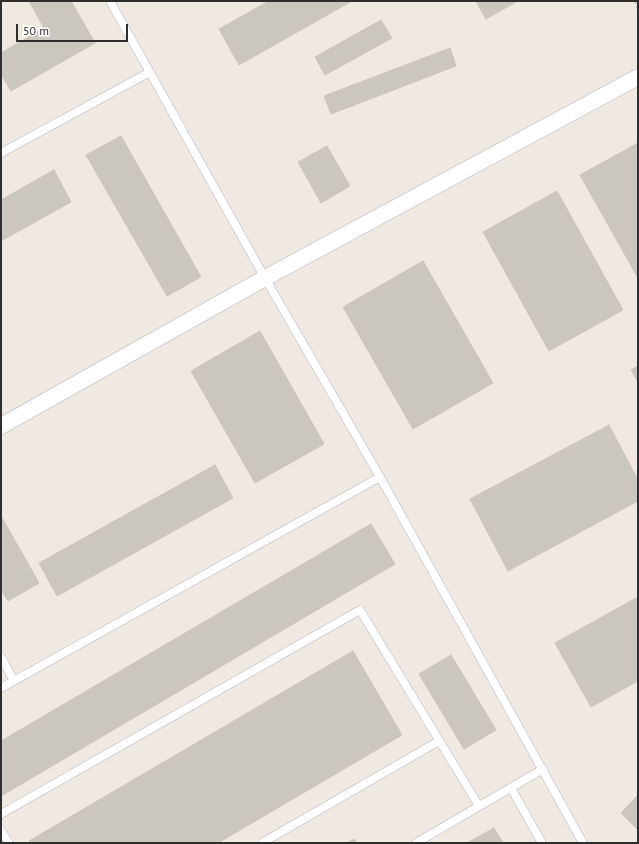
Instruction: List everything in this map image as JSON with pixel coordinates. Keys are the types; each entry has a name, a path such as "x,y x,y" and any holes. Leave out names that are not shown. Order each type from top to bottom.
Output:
{"street":[{"path":"1,426 266,278 638,77"}],"lane":[{"path":"110,1 380,477 584,843"},
{"path":"1,153 150,72"},
{"path":"1,688 380,477"},
{"path":"1,814 360,610 479,806"},
{"path":"1,658 14,681"},
{"path":"262,843 439,741"},
{"path":"416,843 543,769"},
{"path":"510,788 542,843"},
{"path":"1,830 9,843"}],"path":[{"path":"635,1 638,9"}],"building":[{"path":"29,1 71,1 95,43 11,91 1,74 1,53 44,28"},
{"path":"269,1 352,1 239,65 219,29"},
{"path":"476,1 518,1 486,19"},
{"path":"381,20 392,38 325,75 315,57"},
{"path":"450,48 456,66 331,114 324,96"},
{"path":"121,136 201,277 167,296 86,155"},
{"path":"638,143 638,278 580,175"},
{"path":"327,146 350,186 321,203 298,162"},
{"path":"54,170 71,202 1,241 1,200"},
{"path":"557,191 623,310 549,351 483,232"},
{"path":"423,261 493,383 413,429 343,307"},
{"path":"260,331 324,444 255,483 191,371"},
{"path":"638,366 638,382 631,370"},
{"path":"609,425 638,480 638,501 508,571 470,499"},
{"path":"215,465 233,498 57,596 39,563"},
{"path":"1,516 39,583 8,601 1,589"},
{"path":"371,524 395,564 1,796 1,741"},
{"path":"638,597 638,681 591,707 555,643"},
{"path":"353,651 402,735 218,843 30,843 29,841"},
{"path":"451,655 496,730 464,749 419,674"},
{"path":"638,795 638,830 621,813"},
{"path":"494,828 503,843 467,843"},
{"path":"354,839 357,843 347,843"}]}
